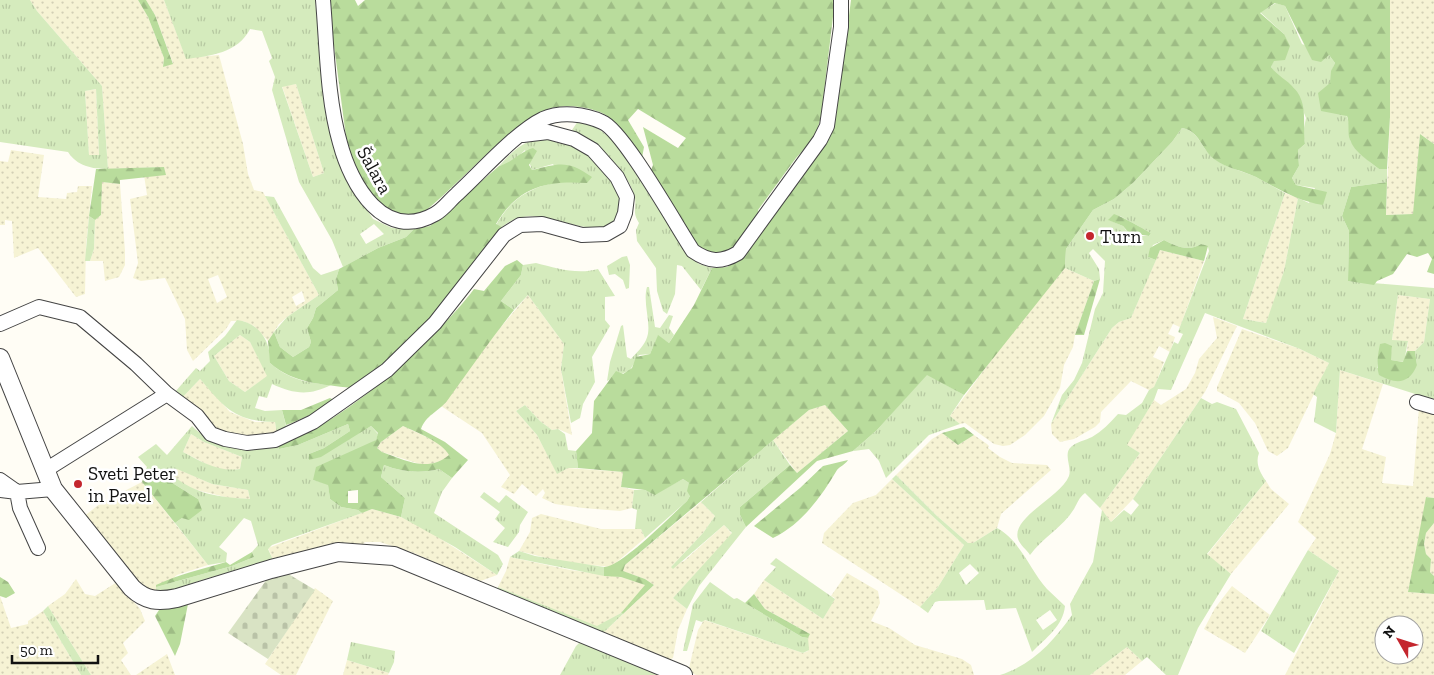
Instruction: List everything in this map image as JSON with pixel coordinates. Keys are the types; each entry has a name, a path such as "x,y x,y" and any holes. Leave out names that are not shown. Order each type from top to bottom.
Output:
{"street":[{"name":"Šalara","path":"323,0 331,93 340,143 353,177 374,209 393,221 411,221 435,214 520,135 543,119 567,114 587,117 604,122 616,133 650,182 693,251 704,259 716,261 727,260 738,253 824,133 830,115 842,0"},
{"path":"0,324 39,307 80,317 136,364 166,394 197,416 211,434 247,443 275,440 313,422 387,370 435,323 504,235 520,225 542,224 582,235 606,234 620,226 625,213 627,197 617,176 592,150 574,139 548,132 520,135"},
{"path":"0,358 44,471 53,488 142,598 162,601 177,598 270,569 338,552 394,556 683,675"},
{"path":"44,471 166,394"},
{"path":"1417,402 1434,407"},
{"path":"0,480 17,492 20,508 38,548"},
{"path":"0,490 17,492 53,488"}],"shaded area":[{"path":"30,0 138,0 148,17 164,58 163,67 173,63 155,15 146,0 164,0 186,58 219,55 243,144 248,174 254,190 263,192 319,295 279,324 268,341 254,326 243,321 231,321 226,329 193,361 187,350 185,319 165,278 141,281 133,278 138,263 130,199 147,195 144,175 165,175 164,167 108,169 102,86 37,11","holes":["218,275 227,297 217,303 208,279","302,291 305,301 296,306 292,297"]},
{"path":"1390,0 1434,0 1434,144 1420,134 1414,214 1386,215 1390,117"},
{"path":"296,84 324,173 313,177 282,86"},
{"path":"96,89 99,155 89,155 85,91"},
{"path":"11,150 44,155 38,197 66,199 67,193 77,192 78,186 92,186 86,245 85,294 76,297 38,248 14,258 12,221 5,220 5,225 0,225 0,161 8,162"},
{"path":"102,182 120,184 125,251 125,265 119,277 105,281 103,261 90,261 94,249 95,220 101,215"},
{"path":"1285,193 1298,198 1284,271 1275,300 1266,323 1243,319"},
{"path":"1160,250 1204,261 1180,327 1173,324 1168,334 1175,337 1170,352 1159,346 1153,357 1164,362 1154,388 1149,390 1131,381 1101,412 1100,422 1095,427 1074,439 1060,442 1052,434 1051,424 1112,328 1119,322 1131,318"},
{"path":"1065,268 1094,281 1075,335 1073,347 1064,365 1060,388 1044,416 1025,435 1010,445 994,444 965,423 960,424 950,416 1007,339"},
{"path":"528,295 564,344 561,369 572,435 558,429 552,430 540,421 525,405 516,411 537,435 557,473 568,468 623,472 621,487 634,490 632,508 620,511 555,504 542,498 545,493 543,489 536,496 522,484 514,494 501,487 510,475 482,433 441,406 484,347"},
{"path":"1398,295 1430,299 1424,342 1415,351 1407,351 1408,341 1392,341"},
{"path":"1213,317 1237,326 1205,392 1133,499 1111,522 1100,508 1140,453 1126,445 1154,400 1161,405 1186,389 1195,373 1199,359 1217,338"},
{"path":"1242,329 1300,349 1329,363 1288,448 1277,456 1268,451 1255,423 1239,403 1217,391"},
{"path":"240,335 250,342 268,376 245,392 229,381 214,356"},
{"path":"1340,370 1383,384 1362,449 1386,457 1382,483 1413,486 1419,407 1434,410 1434,498 1427,497 1408,592 1434,594 1434,675 1285,675 1339,571 1308,550 1316,538 1298,522 1330,454 1336,433"},
{"path":"200,379 230,412 255,422 275,422 277,434 237,437 215,430 180,400"},
{"path":"825,405 848,431 797,473 773,440 809,410"},
{"path":"403,426 437,442 450,455 443,460 426,466 382,452 377,448 381,442"},
{"path":"942,433 958,445 974,435 987,444 988,448 1000,457 1012,463 1047,465 1051,470 1001,514 997,528 973,543 968,543 937,516 896,475 932,439"},
{"path":"191,434 204,442 242,457 240,469 228,471 210,466 183,452"},
{"path":"176,468 212,484 248,490 250,499 229,498 189,488 171,475"},
{"path":"892,479 964,545 938,587 920,607 822,543 824,533 853,503 876,495"},
{"path":"1266,481 1271,489 1289,504 1231,574 1207,555"},
{"path":"142,482 208,565 177,575 156,593 145,591 83,517 101,503"},
{"path":"701,502 715,516 703,533 671,567 684,561 724,525 732,534 673,598 687,609 678,630 673,658 666,661 603,633 654,585 645,579 622,571 625,565"},
{"path":"372,509 401,517 427,530 497,575 478,582 414,553 380,542 365,542 359,549 274,562 268,548"},
{"path":"541,514 601,529 641,529 645,538 611,567 562,562 519,551 530,532 532,518"},
{"path":"1434,523 1434,576 1430,572 1431,559 1426,554 1424,544 1426,533"},
{"path":"510,557 570,570 621,577 646,585 621,613 597,627 498,587"},
{"path":"847,573 878,591 880,603 871,621 889,628 915,645 962,659 971,665 974,675 696,675 690,672 689,668 698,630 704,620 803,653 808,651 808,638 810,634 765,609 754,594 764,580 823,619 835,598 831,596"},
{"path":"76,579 85,594 95,596 117,582 140,609 145,621 123,643 128,653 121,660 131,675 91,675 48,606 65,594"},
{"path":"1232,586 1270,615 1245,653 1204,629 1215,608"},
{"path":"315,588 333,601 296,675 281,675 265,664"},
{"path":"0,596 11,628 28,624 28,621 43,611 81,675 0,675"},
{"path":"1127,647 1142,661 1125,675 1090,675"},
{"path":"167,654 175,675 136,675"},
{"path":"347,660 389,673 388,675 343,675"}],"green space":[{"path":"0,0 30,0 37,11 102,86 108,169 80,164 68,152 0,142","holes":["96,89 99,155 89,155 85,91"]},
{"path":"138,0 146,0 155,15 173,64 163,67 164,58 148,17"},
{"path":"164,0 315,0 323,81 353,188 373,219 392,228 414,229 406,237 378,248 343,267 332,240 299,182 272,90 275,77 269,61 272,58 262,31 250,29 245,37 231,48 214,55 186,59","holes":["296,84 324,173 313,177 282,87","374,224 384,234 366,244 360,234"]},
{"path":"328,0 355,0 358,6 365,0 835,0 821,117 815,137 796,158 758,210 759,215 737,247 720,256 700,249 651,170 653,165 643,127 678,148 686,138 638,109 628,120 644,147 642,158 620,127 602,113 587,108 562,106 539,113 509,134 423,213 409,217 387,211 365,186 348,152"},
{"path":"851,0 1390,0 1390,117 1387,169 1379,169 1355,148 1349,137 1347,116 1321,111 1318,93 1330,83 1331,71 1335,63 1329,55 1321,62 1312,60 1285,6 1275,3 1260,13 1284,34 1290,46 1285,60 1274,61 1271,67 1299,94 1304,115 1305,144 1298,150 1299,166 1292,178 1296,185 1327,192 1323,205 1297,198 1256,177 1219,162 1210,155 1197,136 1182,128 1172,142 1133,183 1114,199 1093,210 1066,249 1065,268 964,395 927,375 877,430 853,451 817,461 746,527 740,515 740,507 790,465 797,473 848,431 825,405 809,410 625,565 623,571 645,579 654,585 623,614 621,613 645,585 621,577 604,576 604,567 612,565 634,550 687,501 690,496 687,491 689,483 683,479 655,495 645,490 621,487 623,472 578,468 576,451 592,433 594,401 616,371 623,374 632,368 636,357 650,354 658,335 669,343 694,305 712,268 727,267 741,259 829,139 835,124"},
{"path":"1276,3 1285,6 1302,44 1329,55 1335,63 1331,79 1349,123 1351,142 1360,153 1379,169 1387,169 1387,182 1351,187 1342,216 1349,231 1348,281 1434,288 1434,400 1340,370 1336,433 1314,422 1317,397 1313,394 1329,363 1300,349 1205,313 1171,390 1158,389 1154,400 1127,445 1140,453 1135,460 1100,508 1085,493 1064,521 1030,555 1018,539 1018,531 1029,515 1064,484 1070,472 1068,453 1071,447 1092,437 1109,424 1118,414 1126,415 1142,403 1149,390 1154,387 1174,342 1178,344 1183,334 1178,332 1209,251 1208,247 1201,244 1187,248 1164,240 1153,245 1148,257 1156,260 1131,318 1119,322 1112,328 1051,424 1062,395 1074,380 1082,363 1095,309 1103,293 1105,261 1093,249 1089,253 1099,269 1100,279 1094,281 1065,268 1066,249 1093,210 1114,199 1133,183 1172,142 1182,128 1193,133 1206,151 1220,162 1254,176 1285,193 1243,319 1266,323 1284,271 1298,198 1309,203 1315,188 1296,185 1292,178 1299,166 1298,150 1305,144 1303,133 1306,118 1294,88 1278,77 1271,67 1284,34 1260,12","holes":["1120,216 1151,233 1149,236 1141,236 1109,220","1398,295 1430,299 1424,342 1415,351 1417,365 1377,368 1378,361 1392,346 1390,360 1404,362 1408,341 1392,340"]},
{"path":"578,121 593,125 615,141 687,254 699,264 712,268 701,290 682,266 677,265 675,294 667,314 663,311 657,291 656,268 637,241 636,230 639,223 635,215 634,194 629,183 609,157 572,130"},
{"path":"1420,134 1434,144 1434,274 1427,272 1432,259 1428,253 1417,257 1407,254 1393,274 1377,281 1374,285 1348,281 1349,231 1342,216 1351,187 1387,182 1386,215 1413,214"},
{"path":"541,138 556,138 569,142 588,155 607,175 614,185 620,203 619,212 612,225 598,228 584,227 542,217 529,216 515,219 502,227 496,225 509,207 524,194 541,186 563,181 553,164 532,170 525,150 511,163 499,166 518,148 528,142"},
{"path":"533,148 537,151 529,165 532,170 564,164 570,165 592,177 587,183 559,183 534,188 514,202 496,224 502,227 422,329 389,359 351,388 319,384 299,379 279,370 270,363 268,341 274,332 280,347 293,357 309,347 311,342 307,328 316,308 338,290 336,279 339,269 378,248 406,237 414,229 430,226 499,166"},
{"path":"164,167 166,175 120,180 120,184 102,182 101,215 95,220 89,216 96,169"},
{"path":"265,196 274,197 313,268 321,275 339,269 336,279 338,290 316,308 307,328 311,342 309,347 293,357 280,347 274,332 287,317 319,295"},
{"path":"1114,214 1151,233 1149,236 1129,233 1123,226 1108,220"},
{"path":"89,216 95,220 94,249 90,261 85,261"},
{"path":"1164,240 1187,248 1201,244 1208,246 1204,261 1160,250 1156,260 1148,257 1150,248"},
{"path":"627,256 630,265 629,288 626,289 623,280 615,274 609,275 607,266"},
{"path":"517,260 523,265 521,275 501,301 514,310 444,405 426,420 421,429 445,442 468,460 452,478 439,469 411,472 384,465 381,477 405,498 401,517 372,509 362,513 358,510 341,507 330,499 328,485 313,480 316,467 376,440 378,433 371,426 321,457 309,460 309,454 324,448 350,431 348,424 298,445 279,449 277,443 301,435 355,403 411,356 458,309 474,289 484,291 505,266","holes":["403,426 435,442 446,450 449,455 441,460 425,464 399,458 382,452 377,448 381,442","358,490 358,503 348,503 348,491"]},
{"path":"536,263 574,271 598,269 615,296 605,297 605,320 610,326 592,357 595,382 583,404 580,418 571,423 561,369 564,344 528,295 514,310 501,301 521,275 523,265"},
{"path":"1100,279 1084,335 1075,335 1094,281"},
{"path":"647,287 649,287 655,327 660,328 669,315 673,316 669,328 674,335 669,343 658,336 650,354 639,355 630,370 607,381 610,362 621,326 623,325 627,357 631,359 646,340 648,334"},
{"path":"237,320 252,325 258,329 266,341 270,363 284,373 298,379 331,385 316,391 295,392 272,384 267,398 259,396 255,408 265,411 282,410 287,430 277,434 275,422 240,416 216,398 200,379 180,400 175,392 196,368 200,371 210,361 208,352 225,336","holes":["240,335 250,342 267,376 245,392 229,381 214,356"]},
{"path":"1385,343 1392,346 1391,360 1403,362 1407,351 1415,351 1417,365 1414,372 1406,379 1396,381 1379,375 1377,363 1379,348 1380,344"},
{"path":"927,374 964,395 950,416 960,424 929,435 886,478 879,461 869,449 853,451 877,430"},
{"path":"330,398 334,400 323,408 286,425 282,410 301,410"},
{"path":"1201,398 1212,404 1217,402 1236,409 1259,453 1259,468 1266,481 1207,554 1231,574 1198,628 1178,675 1166,675 1147,657 1142,661 1127,647 1090,675 1000,675 1012,671 1032,659 1049,643 1072,615 1070,604 1093,562 1102,510 1111,522 1124,510 1131,515 1139,505 1133,499"},
{"path":"525,405 540,421 552,430 558,429 565,434 568,450 576,451 578,468 568,468 557,474 537,435 516,411"},
{"path":"348,424 350,431 324,448 309,454 309,459 371,426 378,434 376,440 313,480 328,484 330,499 341,507 358,510 362,513 272,545 268,549 274,562 208,578 170,591 156,593 156,587 232,566 254,557 252,552 258,545 251,521 244,518 219,547 227,553 226,562 208,565 175,523 182,518 198,499 147,467 138,457 156,444 167,455 192,426 211,440 232,445 277,443 279,449 298,445","holes":["191,434 204,442 242,457 240,469 217,468 183,452","177,469 212,484 248,490 250,499 218,496 199,491 172,475"]},
{"path":"964,427 974,435 958,445 942,433"},
{"path":"773,440 790,465 740,507 740,515 746,527 699,586 687,609 673,598 732,533 724,525 673,569 671,567 703,533 715,516 701,502"},
{"path":"848,460 837,470 810,509 793,525 773,538 754,526 800,488 823,466"},
{"path":"384,465 411,472 439,469 452,478 442,492 434,513 498,555 503,564 497,575 455,547 401,517 405,498 381,477"},
{"path":"147,467 198,499 202,510 189,520 182,518 175,523 142,482"},
{"path":"896,475 937,516 968,543 973,543 997,528 1012,540 1047,589 1065,606 1064,613 1057,626 1032,652 1016,608 986,610 984,600 939,601 935,602 928,613 920,607 938,587 964,545 892,479","holes":["970,564 979,573 966,585 959,573","1050,610 1057,620 1043,630 1036,620"]},
{"path":"683,479 689,483 690,496 687,501 645,538 641,529 635,529 637,510 632,508 634,490 645,490 655,494"},
{"path":"484,492 499,503 506,495 528,512 520,525 519,532 508,547 493,542 505,528 495,519 500,512 480,497"},
{"path":"1426,497 1434,498 1434,523 1426,533 1424,544 1426,554 1431,559 1430,572 1434,576 1434,594 1408,592"},
{"path":"1308,550 1339,571 1294,653 1261,631"},
{"path":"519,551 535,556 604,567 604,576 510,557"},
{"path":"252,552 254,557 232,566 156,587 156,585 165,581 191,572 226,562 230,565"},
{"path":"776,558 835,599 823,619 764,580 776,567 770,564"},
{"path":"285,572 315,590 268,659 228,633 270,575"},
{"path":"0,577 8,582 15,593 6,598 0,596"},
{"path":"710,582 734,599 737,598 802,637 808,638 809,650 803,653 705,620 702,622 696,620 687,651 683,651 693,604"},
{"path":"498,587 597,626 621,613 623,614 603,633 496,591"},
{"path":"754,594 765,609 810,634 808,638 802,637 745,603"},
{"path":"189,599 180,644 175,656 155,616 161,607"},
{"path":"48,606 91,675 81,675 43,611"},
{"path":"583,639 670,675 560,675 576,646"},
{"path":"351,642 395,651 394,662 389,673 347,660"}],"place":[{"name":"Turn","path":"1090,236"},
{"name":"Sveti Peter in Pavel","path":"78,484"}]}
